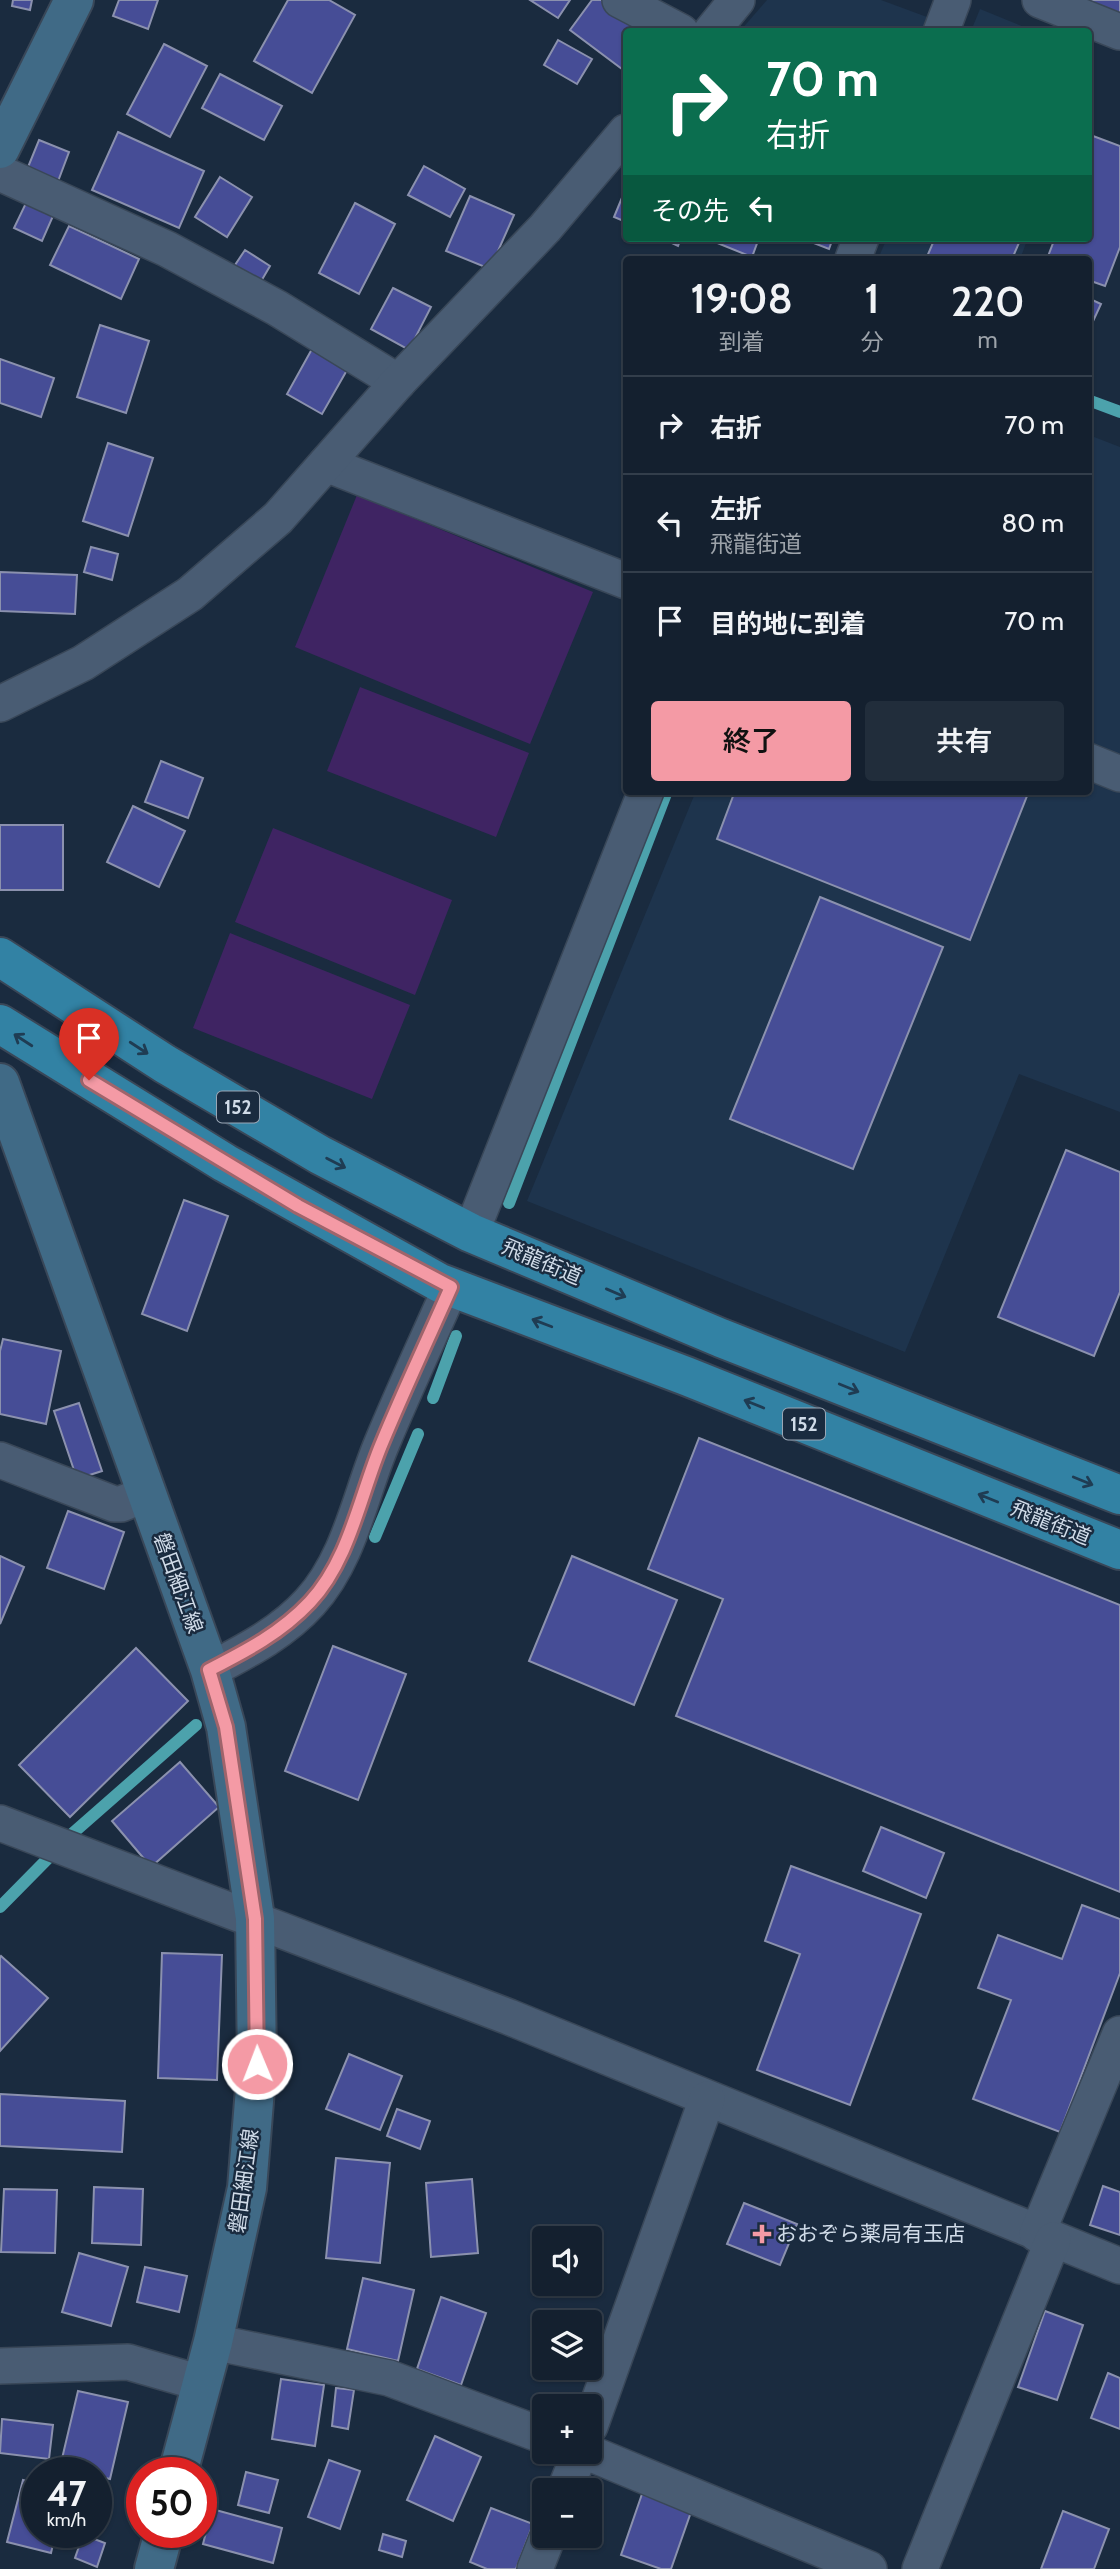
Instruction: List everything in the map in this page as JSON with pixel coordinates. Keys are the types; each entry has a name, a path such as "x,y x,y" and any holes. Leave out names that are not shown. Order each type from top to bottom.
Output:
{"highway":[{"name":"飛龍街道","path":"0,957 164,1064 320,1155 488,1239 721,1338 1120,1495"},
{"name":"飛龍街道","path":"0,1024 246,1175 468,1294 686,1377 1120,1550"}],"main road":[{"path":"0,149 74,0"},
{"name":"磐田細江線","path":"0,1083 209,1670 226,1727 255,1919 257,2064 247,2188 213,2342 182,2457"},
{"path":"155,2569 160,2548"}],"street":[{"path":"620,0 673,28"},
{"path":"714,28 737,0"},
{"path":"942,28 953,0"},
{"path":"1040,0 1120,32"},
{"path":"0,704 83,663 190,594 278,518 398,382 545,228 623,136"},
{"path":"0,173 167,249 277,308 398,382"},
{"path":"326,464 623,580"},
{"path":"1092,763 1120,774"},
{"path":"488,1239 645,795"},
{"path":"209,1670 269,1638 311,1601 325,1583 353,1525 381,1446 468,1294"},
{"path":"0,1460 114,1504 146,1494"},
{"path":"0,1823 509,2017 1120,2266"},
{"path":"920,2569 1120,2034"},
{"path":"601,2394 707,2099"},
{"path":"213,2342 389,2378 532,2432"},
{"path":"0,2366 128,2362 201,2383"},
{"path":"602,2458 869,2569"},
{"path":"535,2569 543,2548"}],"shaded area":[{"path":"767,0 881,0 927,17 923,28 743,28"},
{"path":"980,9 1027,28 972,28"},
{"path":"885,242 1026,242 1021,256 879,256"},
{"path":"1092,436 1120,447 1120,1112 1019,1074 905,1352 527,1201 694,795 1092,795"},
{"path":"357,495 593,592 530,744 295,647"},
{"path":"360,687 529,753 496,837 327,771"},
{"path":"273,828 452,900 415,995 235,922"},
{"path":"230,933 410,1005 372,1099 193,1028"}],"building":[{"path":"13,0 32,0 30,10 12,6"},
{"path":"119,0 158,0 148,29 113,16"},
{"path":"288,0 329,0 355,15 312,93 254,61"},
{"path":"530,0 570,0 558,18"},
{"path":"592,0 601,0 637,28 623,28 623,70 570,30"},
{"path":"1086,0 1120,0 1120,17"},
{"path":"558,40 592,59 577,84 544,65"},
{"path":"164,44 207,66 170,137 127,114"},
{"path":"220,74 282,106 264,140 202,108"},
{"path":"118,132 204,171 179,228 92,190"},
{"path":"1093,136 1120,146 1120,247 1105,286 1092,281 1092,256 1048,256 1053,242 1092,242"},
{"path":"39,140 69,152 57,184 26,172"},
{"path":"424,166 465,189 450,217 408,195"},
{"path":"220,177 252,197 227,237 195,217"},
{"path":"623,195 623,221 614,217"},
{"path":"470,196 514,215 490,269 446,251"},
{"path":"26,203 53,216 42,241 14,228"},
{"path":"355,203 395,224 359,294 319,273"},
{"path":"69,226 139,259 121,299 50,265"},
{"path":"715,242 758,242 752,256"},
{"path":"811,242 832,242 829,249"},
{"path":"933,242 1019,242 1013,256 927,256"},
{"path":"245,250 270,266 256,290 229,274"},
{"path":"393,288 431,307 409,350 371,329"},
{"path":"1092,300 1101,304 1092,323"},
{"path":"100,325 149,341 126,413 77,397"},
{"path":"312,349 347,370 322,414 287,394"},
{"path":"0,359 54,378 41,417 0,403"},
{"path":"108,443 153,458 128,536 83,521"},
{"path":"91,547 118,554 112,580 84,572"},
{"path":"0,572 77,575 75,614 0,611"},
{"path":"161,761 203,778 188,818 145,802"},
{"path":"734,795 1027,795 970,940 717,839"},
{"path":"133,806 185,831 159,887 107,862"},
{"path":"0,825 63,825 63,890 0,890"},
{"path":"820,897 943,947 853,1169 730,1119"},
{"path":"1066,1150 1120,1172 1120,1292 1094,1356 998,1317"},
{"path":"184,1200 228,1216 187,1331 142,1314"},
{"path":"3,1339 61,1351 46,1424 0,1414 0,1351"},
{"path":"79,1403 102,1471 77,1479 54,1411"},
{"path":"699,1438 1120,1605 1120,1892 676,1716 723,1599 648,1569"},
{"path":"68,1511 124,1532 104,1589 47,1568"},
{"path":"0,1556 24,1567 0,1624"},
{"path":"572,1556 677,1600 634,1705 529,1661"},
{"path":"333,1646 406,1674 358,1800 285,1771"},
{"path":"136,1648 188,1701 70,1817 19,1765"},
{"path":"180,1762 219,1807 151,1867 112,1821"},
{"path":"881,1827 944,1853 926,1898 863,1871"},
{"path":"791,1866 921,1914 850,2105 757,2070 800,1954 765,1941"},
{"path":"1082,1905 1120,1919 1120,1973 1060,2132 973,2099 1011,2000 978,1988 998,1935 1062,1959"},
{"path":"162,1953 222,1955 217,2080 158,2078"},
{"path":"0,1957 48,1998 0,2051"},
{"path":"349,2054 402,2076 380,2130 326,2109"},
{"path":"0,2094 125,2101 122,2152 0,2146"},
{"path":"397,2109 430,2121 420,2149 387,2136"},
{"path":"336,2158 390,2163 380,2263 326,2258"},
{"path":"472,2179 478,2253 431,2257 426,2183"},
{"path":"1103,2186 1120,2192 1120,2235 1090,2225"},
{"path":"94,2187 143,2189 141,2245 92,2243"},
{"path":"4,2189 57,2190 55,2253 1,2252"},
{"name":"おおぞら薬局有玉店","path":"744,2203 797,2224 780,2265 727,2244"},
{"path":"79,2253 128,2267 111,2326 62,2312"},
{"path":"145,2267 187,2276 179,2312 137,2302"},
{"path":"363,2278 414,2290 398,2361 347,2349"},
{"path":"441,2297 486,2313 461,2385 417,2369"},
{"path":"1045,2311 1083,2325 1057,2400 1018,2387"},
{"path":"1108,2373 1120,2378 1120,2429 1091,2418"},
{"path":"281,2379 324,2385 315,2446 272,2439"},
{"path":"336,2388 354,2390 348,2429 332,2426"},
{"path":"78,2391 128,2402 112,2470 112,2457 62,2457"},
{"path":"2,2419 53,2425 49,2457 0,2453"},
{"path":"435,2436 481,2457 453,2521 407,2500"},
{"path":"329,2460 360,2471 340,2529 308,2517"},
{"path":"246,2472 278,2480 269,2513 238,2505"},
{"path":"21,2488 21,2546 7,2542"},
{"path":"642,2494 691,2512 671,2569 661,2569 621,2555"},
{"path":"491,2508 532,2524 516,2569 487,2569 470,2562"},
{"path":"217,2510 282,2528 273,2563 217,2548"},
{"path":"1063,2511 1109,2529 1094,2569 1041,2569"},
{"path":"383,2534 406,2541 402,2557 379,2550"},
{"path":"31,2548 52,2548 51,2553"},
{"path":"78,2548 103,2548 97,2567 75,2558"}],"waterway":[{"path":"1092,402 1120,412"},
{"path":"509,1203 665,795"},
{"path":"433,1398 456,1336"},
{"path":"375,1537 418,1434"},
{"path":"0,1907 73,1833 196,1725"}],"place":[{"name":"おおぞら薬局有玉店","path":"762,2234"}],"route":[{"path":"89,1080 298,1206 451,1287 381,1446 353,1525 325,1583 290,1622 269,1638 209,1670 226,1727 255,1919 257,2064"}]}
